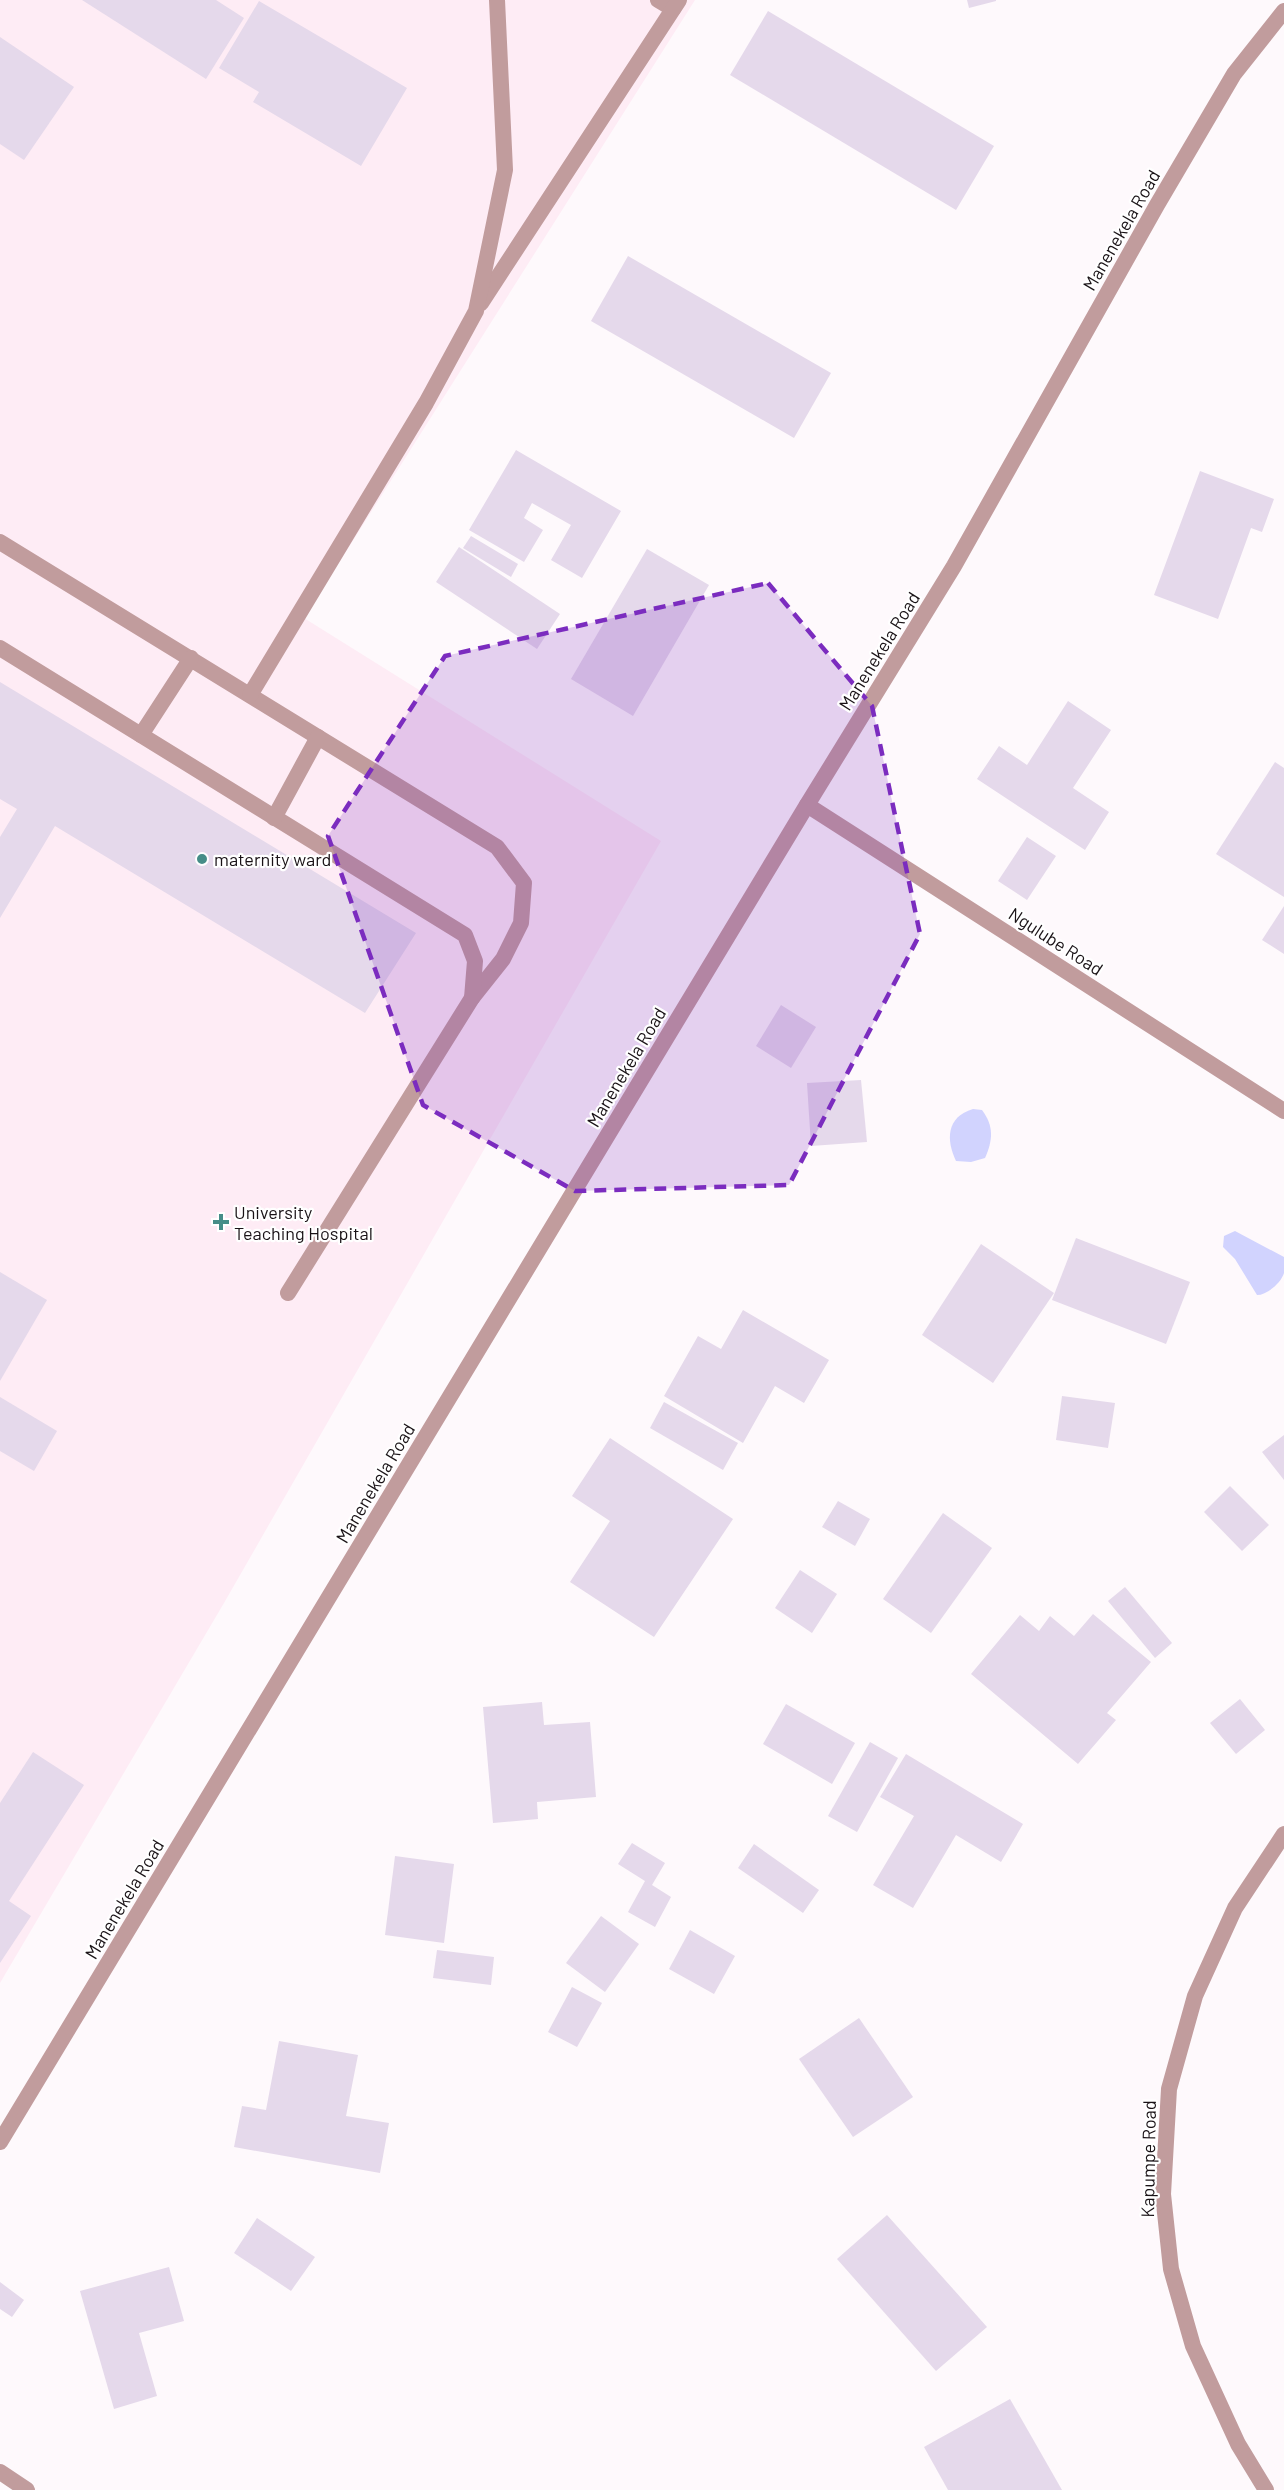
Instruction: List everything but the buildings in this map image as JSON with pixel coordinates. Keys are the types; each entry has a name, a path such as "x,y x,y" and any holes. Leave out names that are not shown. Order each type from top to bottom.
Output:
{"street":[{"path":"476,310 505,170 497,0"},
{"path":"250,695 426,403 476,310 676,4 658,0"},
{"name":"Manenekela Road","path":"0,2142 807,805 954,566 1157,205 1234,74 1284,11"},
{"path":"0,542 497,847 524,883 521,923 503,959 472,998 288,1293"},
{"path":"0,648 465,935 475,961 472,998"},
{"path":"141,735 191,658"},
{"path":"274,818 318,737"},
{"name":"Ngulube Road","path":"807,805 1284,1111"},
{"name":"Kapumpe Road","path":"1266,2490 1238,2444 1193,2346 1171,2269 1163,2194 1169,2089 1195,1996 1235,1908 1284,1834"},
{"path":"0,2472 27,2490"}],"highlighted area":[{"path":"768,583 872,706 920,934 789,1185 575,1191 423,1105 328,836 445,656"}],"shaded area":[{"name":"University Teaching Hospital","path":"0,0 695,0 304,618 661,841 224,1603 0,1983"}],"water":[{"path":"973,1109 982,1110 989,1122 991,1139 988,1151 985,1158 971,1162 956,1161 950,1137 953,1123 964,1113"},
{"path":"1235,1231 1284,1257 1284,1273 1280,1281 1265,1293 1257,1295 1235,1259 1223,1247 1224,1236"}],"place":[{"name":"maternity ward","path":"202,859"},
{"name":"University Teaching Hospital","path":"221,1222"}]}
